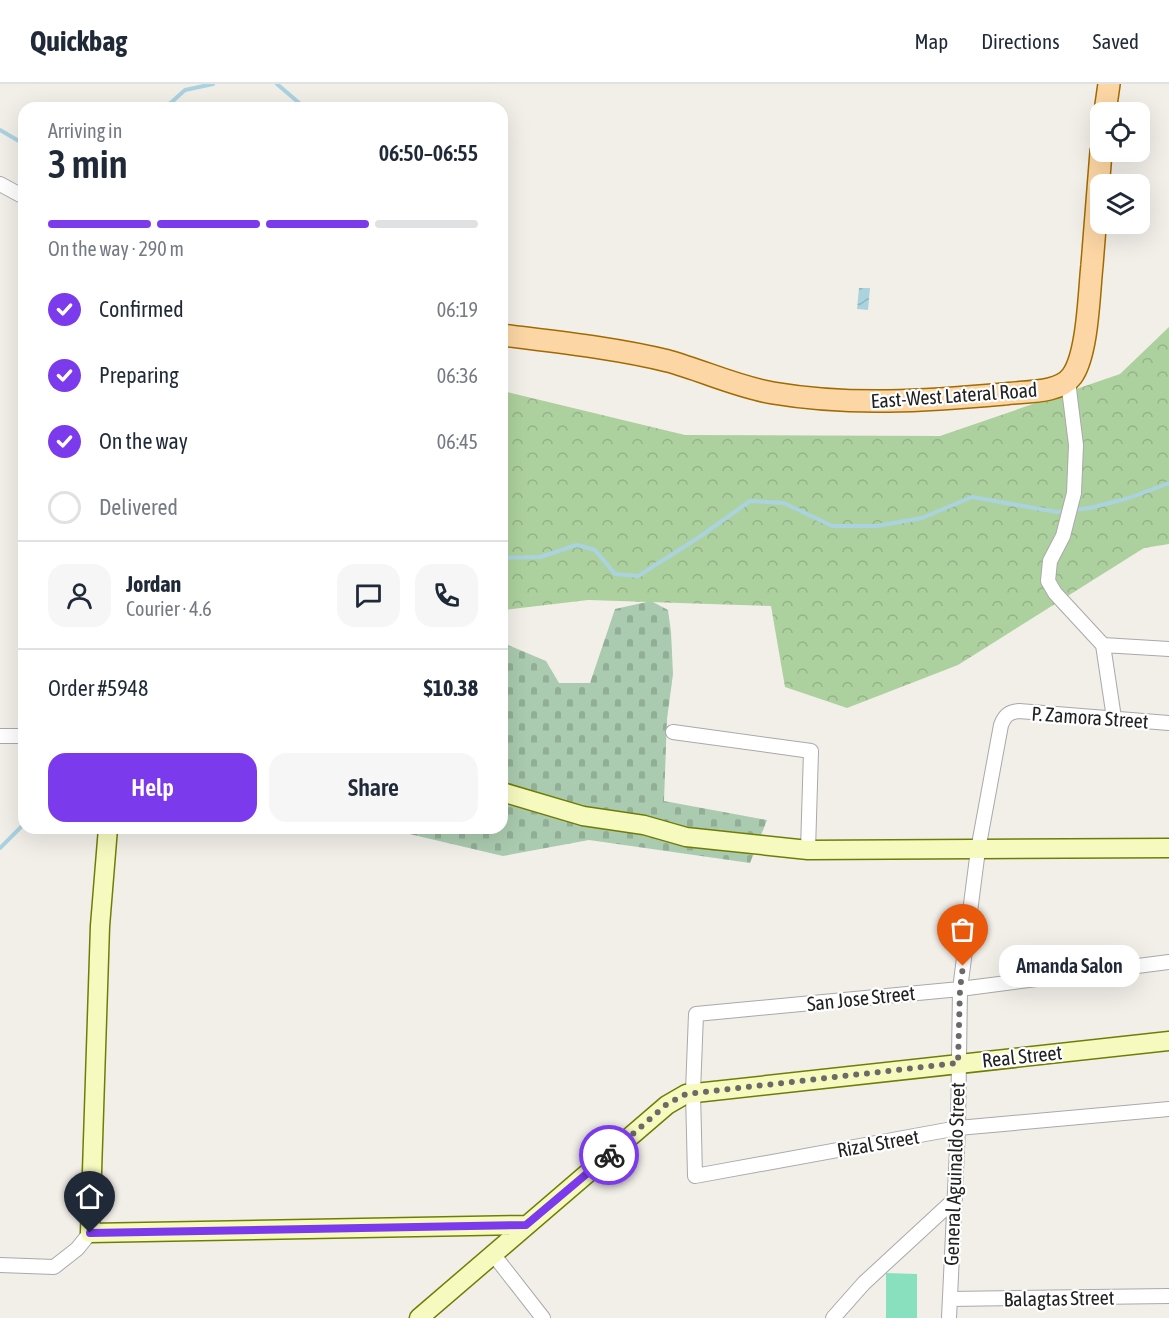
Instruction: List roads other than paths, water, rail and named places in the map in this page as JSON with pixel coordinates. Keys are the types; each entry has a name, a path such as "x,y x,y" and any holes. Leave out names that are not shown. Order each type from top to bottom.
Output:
{"main road":[{"path":"1106,102 1109,84"},
{"path":"1068,381 1076,371 1080,359 1087,318 1100,162"},
{"name":"East-West Lateral Road","path":"508,335 652,358 772,393 844,399 901,401 976,396 1049,388 1060,386 1068,381"}],"street":[{"path":"0,184 18,194"},
{"path":"1068,381 1076,446 1074,493 1063,536 1050,561 1048,581 1055,593 1103,645 1114,718"},
{"path":"1103,645 1169,649"},
{"name":"P. Zamora Street","path":"1010,712 1169,723"},
{"name":"General Aguinaldo Street","path":"949,1318 958,1128 960,989 978,850 1001,725 1010,712"},
{"path":"673,732 811,751 808,850"},
{"path":"0,736 18,736"},
{"path":"508,794 583,816 644,825 686,837 808,850 1169,848"},
{"path":"0,1265 54,1267 77,1249 90,1233 100,926 108,834"},
{"name":"San Jose Street","path":"693,1092 696,1014 960,989 1169,962"},
{"name":"Real Street","path":"418,1318 676,1098 693,1092 1169,1041"},
{"name":"Rizal Street","path":"693,1092 695,1176 958,1128 1169,1109"},
{"path":"832,1318 864,1283 954,1199"},
{"path":"90,1233 526,1225"},
{"path":"493,1254 543,1318"},
{"name":"Balagtas Street","path":"950,1299 1169,1296"}],"water":[{"path":"859,288 870,288 868,310 857,309"}],"waterway":[{"path":"172,102 185,90 213,84"},
{"path":"277,84 298,102"},
{"path":"0,130 18,140"},
{"path":"508,558 540,557 577,545 595,550 615,574 638,576 698,538 750,501 784,503 832,526 877,526 922,518 972,497 1057,512 1090,508 1129,498 1169,483"},
{"path":"0,848 18,830"}],"place":[{"name":"Amanda Salon","path":"963,966"}]}
